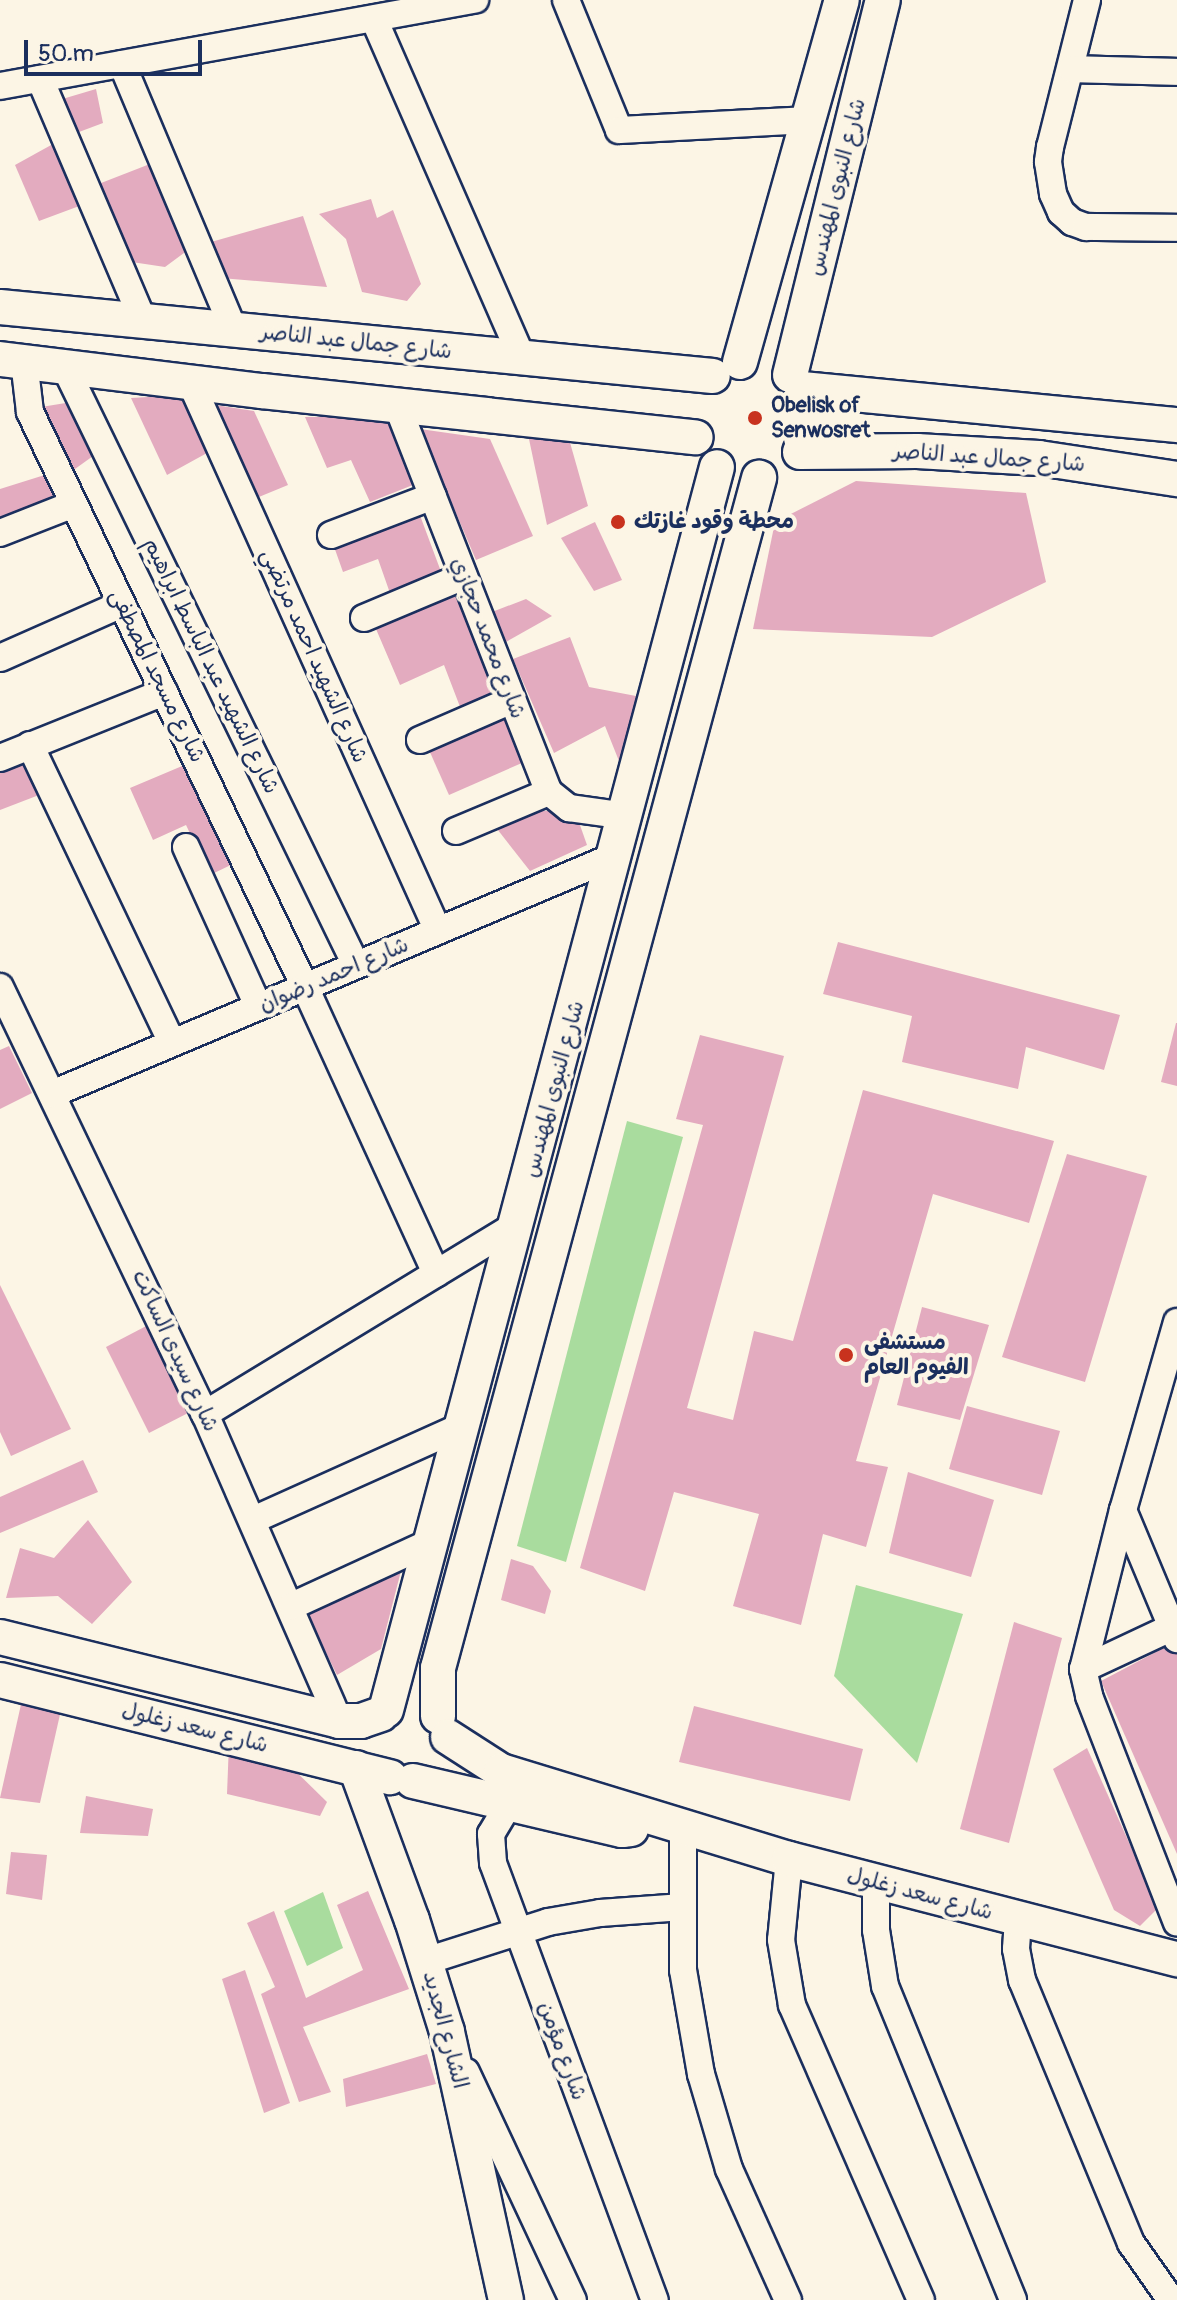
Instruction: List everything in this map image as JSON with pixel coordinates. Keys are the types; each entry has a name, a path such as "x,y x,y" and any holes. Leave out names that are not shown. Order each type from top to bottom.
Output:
{"main road":[{"name":"شارع النبوى المهندس","path":"726,369 810,120 842,0"},
{"name":"شارع النبوى المهندس","path":"796,382 883,0"},
{"name":"شارع جمال عبد الناصر","path":"1,304 522,358 726,369"},
{"path":"12,360 696,437"},
{"path":"796,382 810,421 800,452 782,470 759,478 744,477 717,467 704,453 696,437 696,404 726,369 758,361 796,382 1042,413 1177,425"},
{"path":"1039,458 1029,435 1033,422 1042,413"},
{"name":"شارع جمال عبد الناصر","path":"800,452 917,451 1039,458 1129,469 1177,479"},
{"path":"1129,469 1177,463"},
{"name":"شارع النبوى المهندس","path":"384,1712 463,1431 717,467"},
{"name":"شارع النبوى المهندس","path":"443,1727 438,1668 759,478"},
{"path":"590,956 626,971"},
{"path":"463,1431 498,1446"},
{"path":"448,1486 485,1496"},
{"name":"شارع سعد زغلول","path":"0,1637 339,1721 361,1721 384,1712"},
{"name":"شارع سعد زغلول","path":"0,1680 401,1780 622,1830 674,1823"},
{"path":"408,1703 429,1708 443,1727 447,1750 436,1771 401,1780 375,1762 369,1743 384,1712 408,1703"},
{"name":"شارع سعد زغلول","path":"443,1727 501,1771 789,1859 1177,1959"},
{"name":"الشارع الجديد","path":"356,1768 426,1961 447,2032 506,2300"}],"street":[{"path":"0,86 122,64 343,12 374,19 475,0"},
{"path":"566,0 619,130 810,120"},
{"path":"1087,0 1048,162 1053,194 1061,212 1072,222 1086,227 1177,228"},
{"path":"374,19 522,358"},
{"path":"122,64 234,330"},
{"path":"1072,69 1177,72"},
{"path":"40,79 143,321"},
{"name":"شارع مسجد المصطفى","path":"12,360 24,387 30,412 305,987 436,1273"},
{"name":"شارع الشهيد عبد الباسط ابراهيم","path":"65,367 356,965"},
{"name":"شارع الشهيد احمد مرتضي","path":"190,381 438,931"},
{"name":"شارع محمد حجازي","path":"397,405 549,792"},
{"path":"331,535 433,496"},
{"path":"0,533 74,504"},
{"path":"364,618 464,576"},
{"path":"0,658 122,604"},
{"path":"0,758 164,692"},
{"path":"420,740 512,700"},
{"path":"30,745 172,1043"},
{"path":"456,831 549,792 569,808 627,816"},
{"path":"186,847 258,1006"},
{"name":"شارع احمد رضوان","path":"52,1094 615,856"},
{"name":"شارع سيدى الساكت","path":"0,987 205,1414 292,1606 339,1721"},
{"path":"205,1414 518,1224"},
{"path":"1177,1322 1173,1359 1123,1510 1083,1669 1089,1696 1177,1923"},
{"path":"253,1520 463,1431"},
{"path":"1083,1669 1175,1630 1123,1510"},
{"path":"292,1606 433,1541"},
{"path":"376,1823 375,1804 378,1796 401,1780"},
{"name":"شارع مؤمن","path":"509,1804 495,1823 491,1853 655,2300"},
{"path":"674,1823 683,1907 683,1970 704,2087 729,2169 788,2300"},
{"path":"789,1859 781,1940 792,2005 921,2300"},
{"path":"876,1882 876,1930 885,1986 1013,2300"},
{"path":"426,1961 518,1930 600,1913 683,1907"},
{"path":"1018,1920 1016,1949 1022,1980 1131,2243 1168,2291"},
{"path":"447,2032 573,2300"}],"green space":[{"path":"627,1121 683,1137 566,1562 517,1546"},
{"path":"856,1585 963,1614 917,1763 834,1676"},
{"path":"323,1892 343,1948 307,1966 284,1911"}],"building":[{"path":"96,89 103,123 71,135 59,100"},
{"path":"53,144 82,205 39,221 15,165"},
{"path":"155,162 188,250 165,267 125,261 96,185"},
{"path":"371,199 377,218 393,210 421,284 407,301 362,292 346,239 319,214"},
{"path":"303,216 327,287 221,278 204,244"},
{"path":"182,395 207,453 167,475 131,398"},
{"path":"78,401 100,451 68,474 35,408"},
{"path":"215,405 254,411 288,485 254,499"},
{"path":"305,417 391,417 418,483 370,502 351,460 327,468"},
{"path":"420,429 490,439 533,536 476,560"},
{"path":"529,439 569,439 588,506 547,525"},
{"path":"51,473 59,498 0,518 0,489"},
{"path":"856,481 1026,493 1046,582 932,637 753,629 775,522"},
{"path":"418,510 443,577 391,596 378,559 343,572 332,541"},
{"path":"595,522 622,580 594,591 561,538"},
{"path":"467,593 505,692 462,712 444,665 400,685 373,622"},
{"path":"526,599 552,616 506,642 492,612"},
{"path":"570,637 589,687 636,696 621,766 605,726 554,753 513,659"},
{"path":"509,705 531,759 449,795 425,741"},
{"path":"24,757 39,795 0,810 0,767"},
{"path":"194,761 237,862 210,875 186,825 153,840 130,788"},
{"path":"522,811 575,811 587,845 530,871 494,825"},
{"path":"838,942 1120,1015 1104,1070 1026,1047 1018,1089 902,1062 912,1016 823,994"},
{"path":"1177,1023 1177,1086 1161,1082"},
{"path":"700,1035 784,1056 687,1408 733,1420 754,1331 793,1341 863,1090 1054,1141 1029,1223 933,1194 856,1461 888,1467 866,1547 823,1534 801,1625 733,1606 759,1514 674,1492 645,1591 580,1568 703,1125 676,1119"},
{"path":"9,1046 32,1093 0,1109 0,1050"},
{"path":"1067,1154 1147,1176 1085,1382 1002,1357"},
{"path":"0,1285 71,1429 11,1456 0,1432"},
{"path":"922,1307 989,1325 960,1420 897,1405"},
{"path":"152,1323 192,1411 149,1433 106,1347"},
{"path":"967,1406 1060,1431 1042,1495 949,1469"},
{"path":"83,1460 98,1492 0,1533 0,1497"},
{"path":"908,1472 994,1500 971,1577 889,1553"},
{"path":"88,1520 132,1582 92,1624 58,1596 6,1598 20,1548 54,1558"},
{"path":"511,1559 533,1566 551,1591 545,1614 501,1600"},
{"path":"402,1567 381,1649 337,1675 306,1612"},
{"path":"1014,1622 1062,1638 1009,1843 960,1829"},
{"path":"1175,1642 1177,1647 1177,1854 1101,1681"},
{"path":"22,1700 61,1710 40,1803 0,1798"},
{"path":"694,1706 863,1749 850,1801 679,1762"},
{"path":"229,1743 275,1751 327,1802 320,1816 227,1794"},
{"path":"1087,1748 1158,1908 1140,1926 1114,1910 1053,1769"},
{"path":"86,1796 153,1809 148,1836 80,1833"},
{"path":"11,1852 47,1855 42,1900 6,1894"},
{"path":"368,1891 409,1989 303,2027 331,2092 299,2102 261,1994 275,1987 247,1923 274,1911 306,1998 363,1970 337,1905"},
{"path":"245,1970 290,2103 264,2113 222,1979"},
{"path":"427,2054 436,2084 346,2107 343,2079"}],"place":[{"name":"Obelisk of Senwosret","path":"755,418"},
{"name":"محطة وقود غازتك","path":"618,522"},
{"name":"مستشفى الفيوم العام","path":"846,1355"}]}
